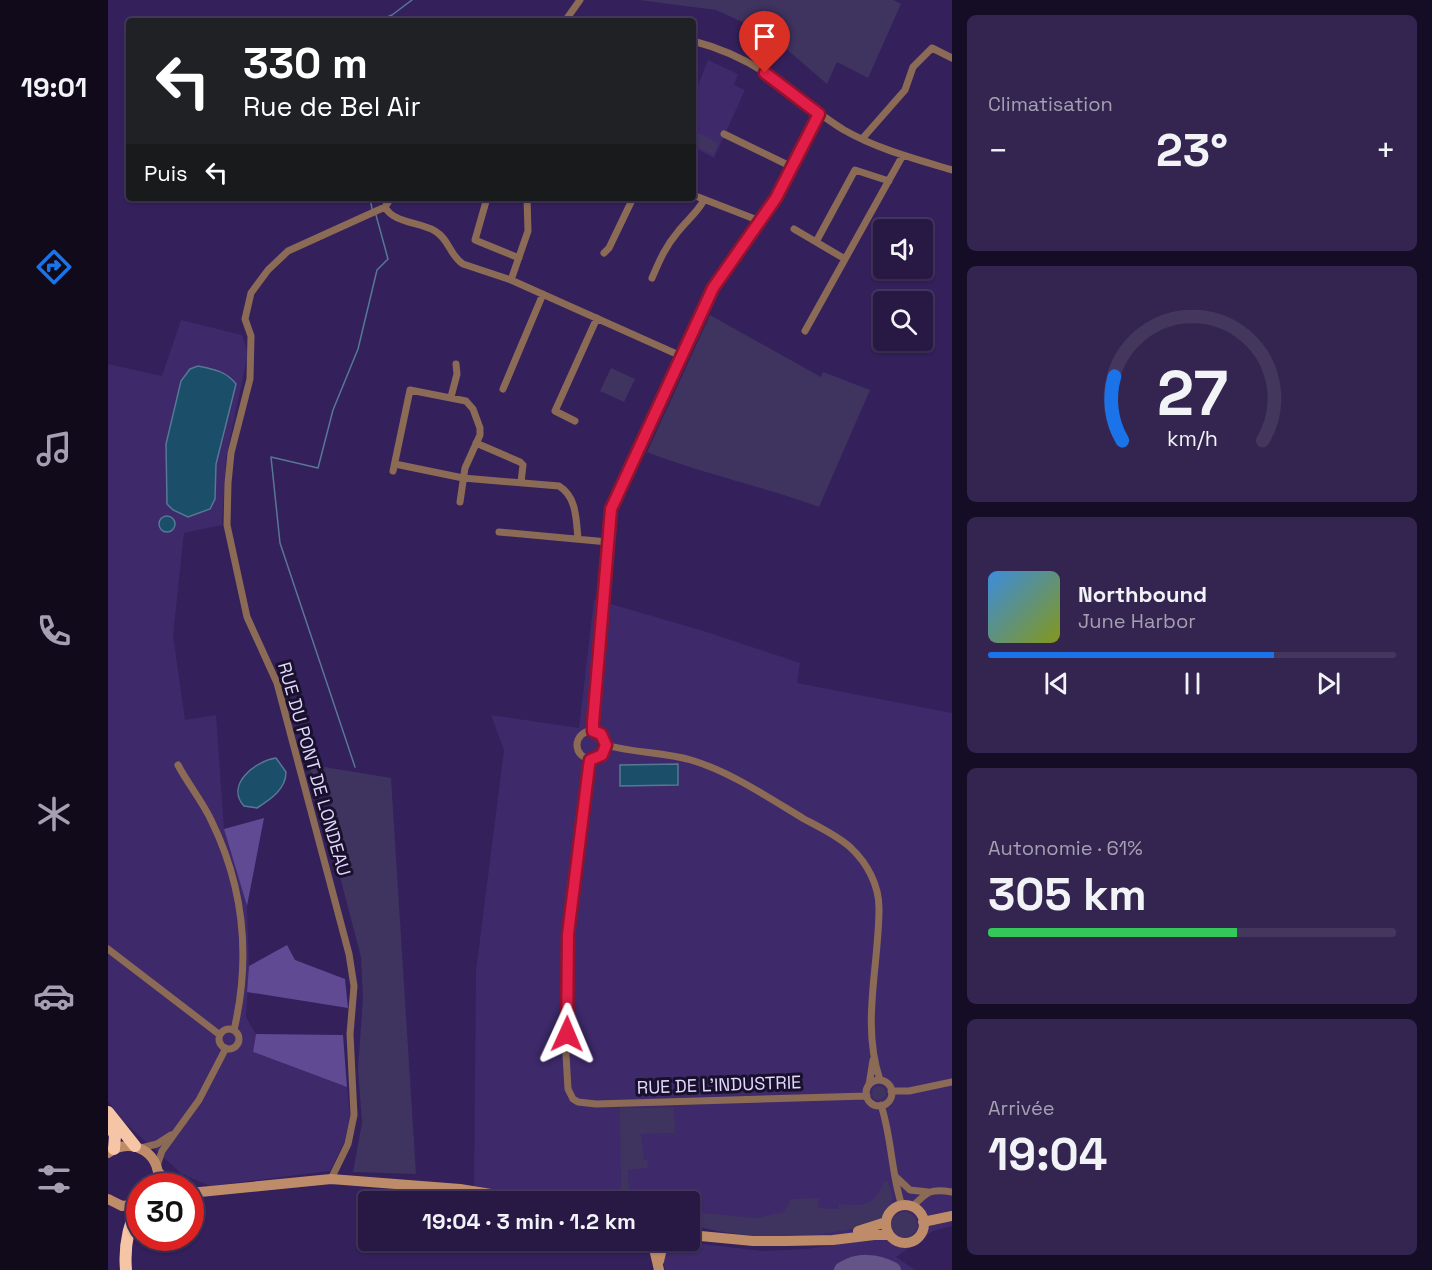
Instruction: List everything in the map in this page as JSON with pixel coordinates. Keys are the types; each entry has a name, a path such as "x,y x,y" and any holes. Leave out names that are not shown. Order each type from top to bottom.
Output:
{"highway":[{"path":"108,1112 138,1147"},
{"path":"108,1119 115,1136 111,1151"},
{"path":"126,1251 126,1270"}],"main road":[{"path":"111,1151 128,1145 138,1147 150,1155 161,1173"},
{"path":"158,1169 158,1173"},
{"path":"204,1190 331,1179 467,1191"},
{"path":"110,1202 126,1206"},
{"path":"907,1206 917,1211 923,1222 921,1234 913,1242 901,1243 889,1235 886,1222 892,1211 907,1206"},
{"path":"923,1222 952,1215"},
{"path":"816,1240 886,1222"},
{"path":"700,1231 724,1238"},
{"path":"700,1236 753,1241 833,1240 889,1235"},
{"path":"655,1251 659,1267"},
{"path":"659,1267 662,1251"}],"street":[{"path":"570,18 580,0"},
{"path":"696,42 750,64 780,83 846,132 903,155 952,170"},
{"path":"862,139 905,90 913,66 932,48 952,58"},
{"path":"593,731 611,509 713,288 776,198 819,114"},
{"path":"724,134 792,167"},
{"path":"805,331 903,155"},
{"path":"816,242 855,170 889,181"},
{"path":"696,196 760,221"},
{"path":"652,278 664,249 698,211 704,200"},
{"path":"389,201 385,207 392,216 415,223 440,235 458,260 511,280 681,356"},
{"path":"486,201 475,240 519,258"},
{"path":"511,280 528,231 527,201"},
{"path":"604,253 609,248 632,201"},
{"name":"RUE DU PONT DE LONDEAU","path":"331,1179 348,1144 354,1115 350,1034 354,986 349,954 277,683 247,617 227,525 228,483 231,453 250,379 251,336 245,319 251,293 268,270 288,251 385,207"},
{"path":"794,229 845,259"},
{"path":"503,389 543,294"},
{"path":"576,421 555,411 597,318"},
{"path":"451,397 456,364"},
{"path":"460,502 463,478 480,428 473,409 466,401 410,390 394,468 463,478 552,485 565,490 573,502 578,538"},
{"path":"476,443 520,462 523,465 521,482"},
{"path":"499,532 608,542"},
{"path":"593,731 601,734 606,745 600,757 590,760 582,757 576,745 580,736 593,731"},
{"path":"606,745 666,755 709,767 750,787 831,834 849,846 860,858 870,872 879,905 872,992 873,1060 867,1096 874,1104 881,1105 890,1099 891,1091 888,1083 880,1080 869,1085"},
{"name":"RUE DE L'INDUSTRIE","path":"590,760 568,934 566,1054 568,1089 573,1099 578,1102 596,1104 867,1096"},
{"path":"178,765 210,817 236,884 244,964 242,994 234,1030"},
{"path":"108,949 220,1035"},
{"path":"224,1030 234,1030 238,1034 238,1042 234,1047 226,1048 220,1043 220,1035 224,1030"},
{"path":"158,1169 159,1155 199,1100 226,1048"},
{"path":"873,1060 880,1080"},
{"path":"891,1091 909,1091 952,1082"},
{"path":"881,1105 886,1120 895,1175 907,1206 932,1190"},
{"path":"138,1147 158,1144 176,1132"},
{"path":"895,1175 910,1191 952,1192"}],"shaded area":[{"path":"639,0 893,0 901,4 868,78 837,62 827,84 769,34 716,10"},
{"path":"708,60 738,74 734,85 745,90 714,158 696,149 696,133 699,128 696,124 696,85 698,85"},
{"path":"698,133 719,143 713,155 696,146"},
{"path":"710,315 821,377 823,372 870,390 819,507 647,452"},
{"path":"181,320 242,335 248,353 226,458 222,525 184,533 173,635 185,720 216,715 224,829 247,906 249,966 246,1017 256,1034 253,1052 347,1087 350,1115 345,1140 330,1171 210,1186 204,1183 204,1173 181,1173 124,1122 108,1101 108,364 162,376"},
{"path":"611,368 635,379 624,402 600,391"},
{"path":"594,599 707,632 800,663 797,683 952,713 952,1226 933,1231 896,1257 915,1270 665,1270 663,1262 666,1251 700,1251 700,1244 763,1251 806,1249 858,1241 700,1226 700,1191 500,1191 474,1187 476,971 504,750 491,715 579,728"},
{"path":"306,764 391,778 416,1174 353,1172 362,1123 358,1069 363,999 361,957 338,869 330,800"},
{"path":"264,818 247,906 224,829"},
{"path":"287,945 295,960 345,979 348,1008 247,992 249,966"},
{"path":"256,1034 343,1035 347,1087 253,1052"},
{"path":"879,1086 884,1088 886,1093 884,1098 879,1100 874,1098 872,1093 874,1088"},
{"path":"620,1108 674,1108 675,1133 641,1134 644,1160 647,1160 648,1168 628,1170 629,1190 657,1191 621,1191"},
{"path":"884,1181 888,1182 893,1198 880,1219 865,1226 830,1233 790,1237 751,1236 700,1227 700,1213 756,1218 784,1212 791,1199 819,1198 818,1208 839,1209 839,1204 867,1203 880,1190"},
{"path":"904,1212 913,1216 917,1225 913,1234 904,1238 895,1234 891,1225 895,1216"}],"water":[{"path":"198,366 224,373 236,384 216,464 215,499 210,509 188,517 173,510 167,504 166,444 181,381 190,369"},
{"path":"167,516 175,524 167,532 159,524"},
{"path":"276,758 286,772 281,788 257,808 244,806 239,798 240,782 259,764"},
{"path":"678,764 678,785 620,786 620,765"}],"waterway":[{"path":"385,18 412,0"},
{"path":"371,201 372,209"},
{"path":"355,767 280,543 271,457 318,468 333,410 358,349 377,270 388,259 376,215"}],"taxiway":[{"path":"842,1270 861,1263 880,1265 893,1270"}],"route":[{"path":"567,1034 568,934 589,766 590,760 602,755 606,745 601,734 593,731 593,723 611,509 621,483 713,288 776,198 819,114 765,73"}]}
